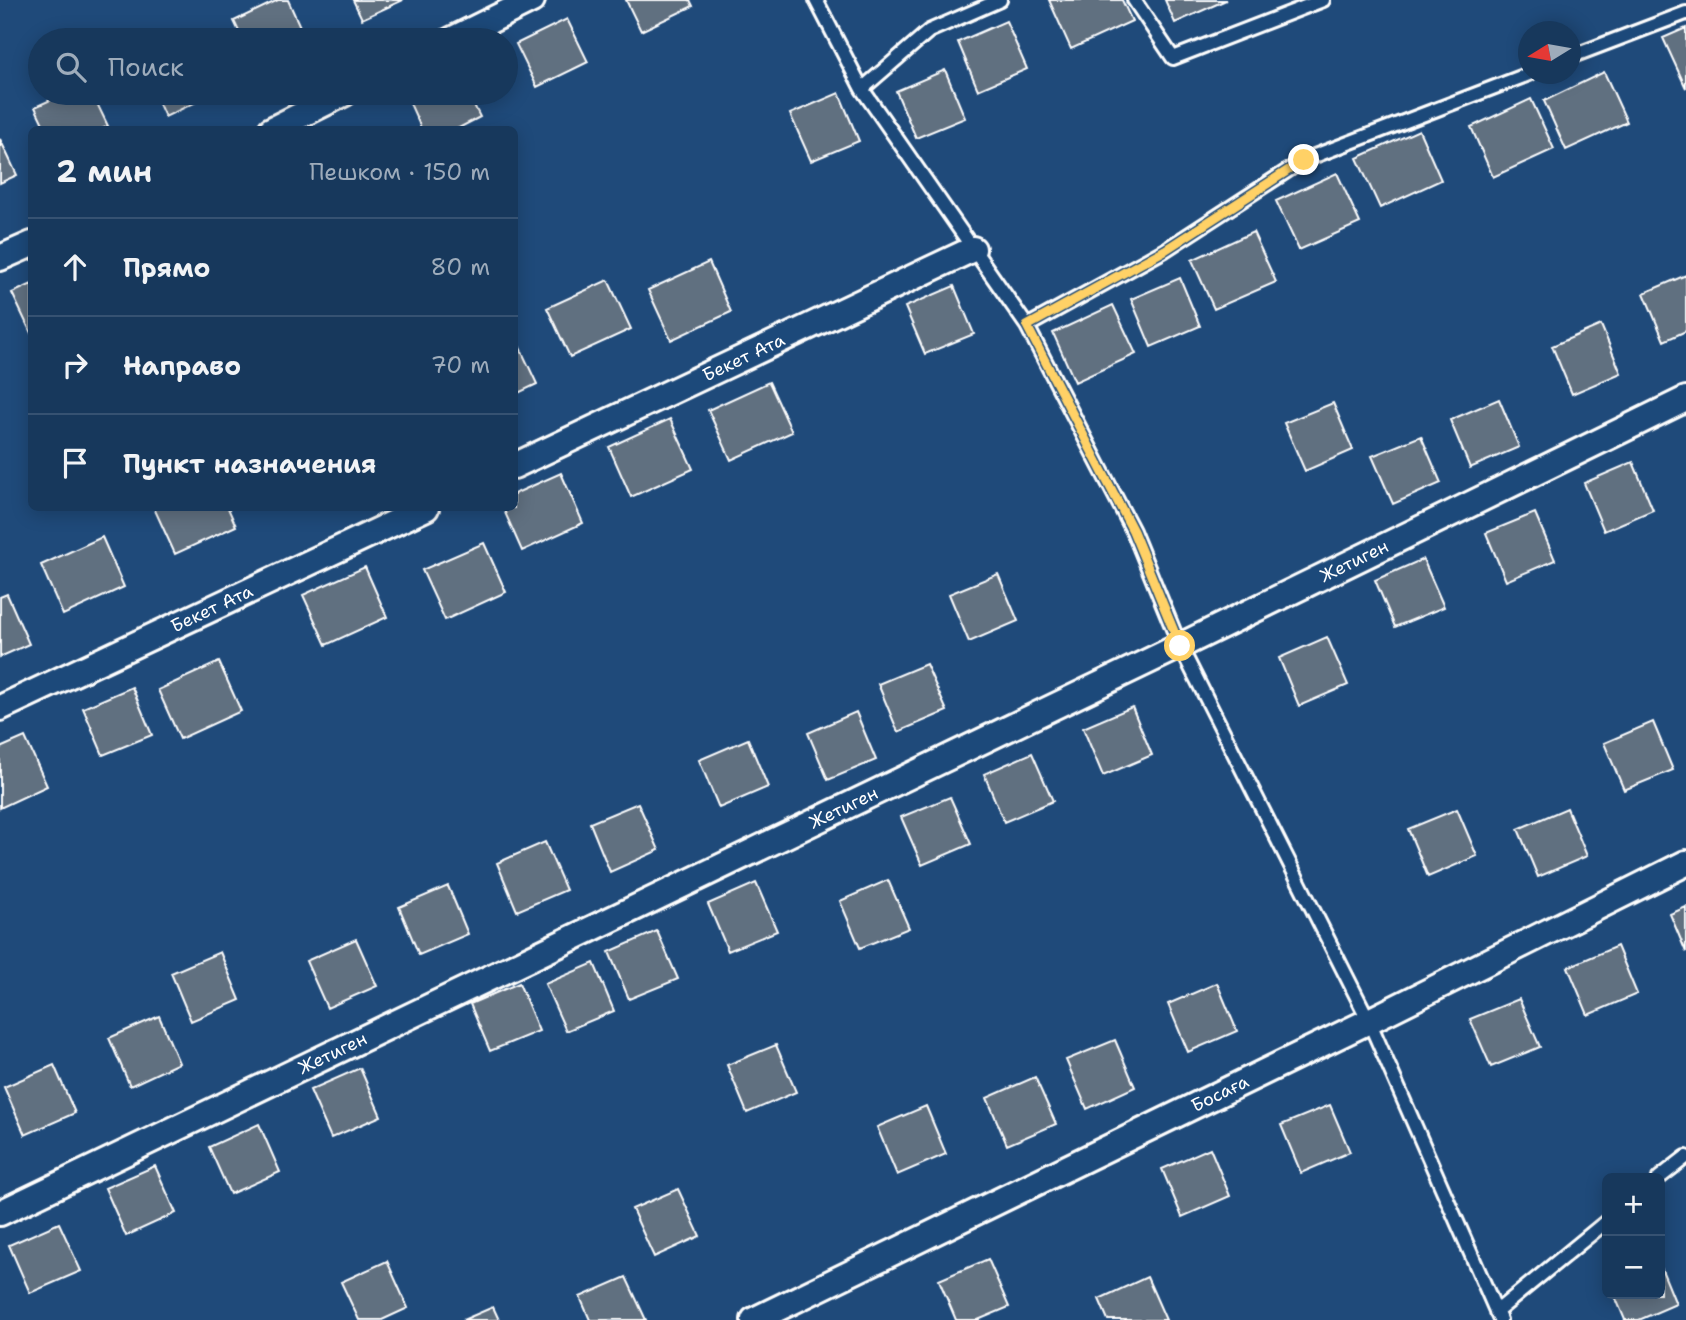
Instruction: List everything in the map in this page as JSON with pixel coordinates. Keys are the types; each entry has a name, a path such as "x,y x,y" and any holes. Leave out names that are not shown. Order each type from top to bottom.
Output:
{"street":[{"path":"475,28 532,0"},
{"path":"279,126 321,105"},
{"path":"0,258 28,246"},
{"name":"Бекет Ата","path":"518,464 973,249"},
{"name":"Жетиген","path":"0,1213 1180,646 1686,399"},
{"name":"Бекет Ата","path":"0,708 420,511"},
{"name":"Босаға","path":"759,1319 1686,863"}],"lane":[{"path":"816,0 862,89 1027,326 1133,531 1180,646 1369,1021 1498,1316 1602,1225"},
{"path":"862,89 929,31 1000,0"},
{"path":"1134,0 1173,58 1324,0"},
{"path":"1581,53 1686,13"},
{"path":"1027,326 1165,250 1304,160 1518,78"},
{"path":"1665,1173 1686,1157"}],"building":[{"path":"278,0 288,0 301,28 237,28 234,21"},
{"path":"353,0 403,0 362,19"},
{"path":"626,0 690,0 693,6 641,31"},
{"path":"1049,0 1122,0 1132,21 1071,49"},
{"path":"1165,0 1226,0 1175,23"},
{"path":"567,19 588,62 537,87 518,43"},
{"path":"1006,21 1027,69 978,90 958,42"},
{"path":"1686,28 1686,88 1663,38"},
{"path":"945,70 965,118 916,138 896,91"},
{"path":"1604,72 1627,122 1566,150 1544,101"},
{"path":"839,93 859,141 811,161 790,114"},
{"path":"1531,99 1554,149 1493,177 1471,127"},
{"path":"98,105 108,126 44,126 35,107"},
{"path":"160,105 190,105 165,117"},
{"path":"411,105 474,105 480,117 463,126 420,126"},
{"path":"1419,130 1441,180 1380,208 1357,158"},
{"path":"0,139 17,175 0,183"},
{"path":"1337,173 1360,223 1299,250 1276,201"},
{"path":"1253,232 1276,282 1214,309 1192,260"},
{"path":"709,262 731,312 671,340 648,290"},
{"path":"1686,275 1686,331 1664,341 1644,293"},
{"path":"1180,278 1200,326 1151,347 1131,299"},
{"path":"608,280 631,329 570,357 547,308"},
{"path":"28,286 28,327 12,293"},
{"path":"954,286 974,334 925,354 905,307"},
{"path":"1113,305 1136,354 1075,382 1053,333"},
{"path":"1601,325 1621,373 1572,394 1552,346"},
{"path":"518,344 537,384 518,393"},
{"path":"769,382 792,432 731,460 708,410"},
{"path":"1499,399 1519,447 1470,468 1450,420"},
{"path":"1333,403 1353,450 1305,471 1284,423"},
{"path":"670,419 693,469 631,497 609,447"},
{"path":"1421,436 1441,483 1393,504 1372,456"},
{"path":"1633,462 1653,510 1604,531 1584,483"},
{"path":"561,473 583,523 522,551 504,511 518,511 518,492"},
{"path":"155,511 229,511 236,526 175,554"},
{"path":"1535,513 1555,560 1506,581 1486,533"},
{"path":"102,537 124,587 63,615 41,565"},
{"path":"484,543 506,592 445,620 422,570"},
{"path":"1423,559 1444,607 1395,627 1375,580"},
{"path":"365,567 387,617 326,645 303,595"},
{"path":"998,574 1018,621 969,642 949,594"},
{"path":"7,594 29,644 0,657 0,597"},
{"path":"1327,637 1348,685 1299,706 1279,658"},
{"path":"219,662 241,711 180,739 158,690"},
{"path":"926,664 947,711 898,732 878,684"},
{"path":"132,687 152,735 103,755 83,708"},
{"path":"1132,707 1152,755 1103,776 1083,728"},
{"path":"856,712 876,760 828,780 808,733"},
{"path":"1653,722 1673,770 1624,790 1604,743"},
{"path":"25,737 47,786 0,808 0,748"},
{"path":"748,739 768,787 719,808 699,760"},
{"path":"1032,753 1053,801 1004,822 984,774"},
{"path":"950,797 971,844 922,865 901,817"},
{"path":"638,803 659,850 610,872 590,823"},
{"path":"1567,808 1587,856 1538,877 1518,829"},
{"path":"1457,809 1477,856 1428,877 1408,829"},
{"path":"545,842 566,890 517,911 497,863"},
{"path":"888,880 909,928 860,948 840,901"},
{"path":"756,883 777,931 728,951 708,904"},
{"path":"448,886 468,934 419,955 399,907"},
{"path":"1686,907 1686,952 1670,914"},
{"path":"657,931 678,979 629,999 609,952"},
{"path":"356,939 377,986 327,1008 306,961"},
{"path":"1617,946 1637,994 1588,1015 1568,967"},
{"path":"220,952 240,1000 191,1021 171,973"},
{"path":"594,963 614,1011 566,1031 545,984"},
{"path":"519,983 539,1031 490,1051 470,1004"},
{"path":"1217,983 1237,1031 1188,1052 1168,1004"},
{"path":"1519,999 1540,1047 1491,1067 1470,1019"},
{"path":"159,1016 179,1063 130,1086 109,1038"},
{"path":"1115,1040 1135,1087 1087,1109 1066,1060"},
{"path":"776,1045 796,1092 747,1113 727,1065"},
{"path":"54,1065 75,1113 25,1135 4,1087"},
{"path":"360,1068 381,1116 331,1138 310,1090"},
{"path":"1035,1077 1056,1124 1007,1145 987,1098"},
{"path":"1330,1105 1350,1152 1301,1173 1281,1125"},
{"path":"926,1106 946,1154 897,1175 877,1127"},
{"path":"259,1124 280,1172 230,1194 209,1147"},
{"path":"1210,1148 1230,1196 1182,1217 1162,1169"},
{"path":"155,1166 176,1213 126,1236 105,1188"},
{"path":"678,1189 700,1236 654,1257 632,1209"},
{"path":"59,1223 81,1271 30,1293 9,1245"},
{"path":"988,1259 1009,1307 978,1320 956,1320 939,1280"},
{"path":"387,1261 408,1308 382,1320 359,1320 341,1282"},
{"path":"626,1277 646,1320 590,1320 580,1297"},
{"path":"1147,1277 1166,1320 1108,1320 1099,1299"},
{"path":"1665,1277 1676,1304 1639,1320 1625,1320 1616,1299 1665,1299"},
{"path":"493,1307 499,1320 463,1320"}],"route":[{"path":"1180,646 1133,531 1027,326 1165,250 1304,160"}]}
